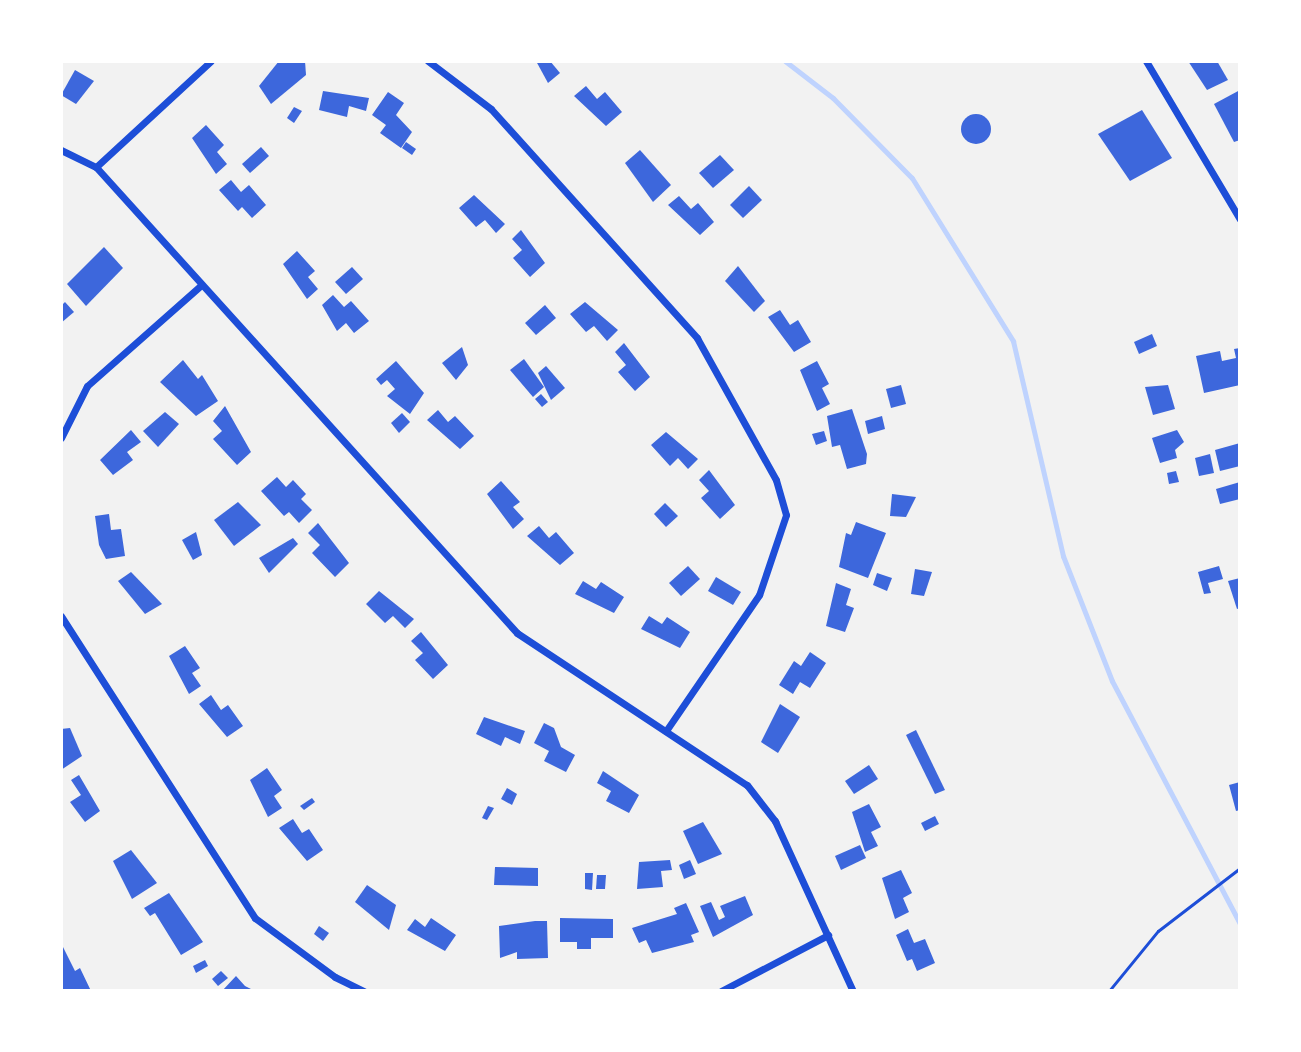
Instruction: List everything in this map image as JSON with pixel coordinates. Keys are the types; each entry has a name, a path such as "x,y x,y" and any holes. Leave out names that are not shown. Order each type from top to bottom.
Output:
{"street":[{"path":"96,167 211,61"},
{"path":"428,61 491,109 696,338 776,480 786,515 759,595 666,731"},
{"path":"1146,61 1240,219"},
{"path":"61,150 96,167 517,633 736,775 766,807 853,991"},
{"path":"61,438 87,386 201,285"},
{"path":"61,616 256,918 335,977 365,991"},
{"path":"721,991 828,935"}],"path":[{"path":"1109,991 1158,931 1240,868"}],"building":[{"path":"279,61 305,61 306,75 271,104 259,86"},
{"path":"536,61 550,61 560,73 548,83"},
{"path":"1188,61 1217,61 1228,80 1207,90"},
{"path":"75,70 94,81 76,104 61,95"},
{"path":"586,86 597,99 605,92 622,112 606,126 574,96"},
{"path":"1240,90 1240,140 1234,142 1214,104"},
{"path":"323,91 369,98 366,111 349,106 347,117 319,110"},
{"path":"388,92 404,103 396,115 412,132 401,148 380,133 386,125 372,115"},
{"path":"294,107 302,111 294,123 287,118"},
{"path":"1142,110 1172,158 1130,181 1098,134"},
{"path":"976,114 987,118 991,129 987,140 976,144 965,140 961,129 965,118"},
{"path":"206,125 224,145 217,152 227,164 216,174 192,138"},
{"path":"406,142 416,149 412,155 402,148"},
{"path":"261,147 269,156 250,173 242,164"},
{"path":"640,150 671,185 653,202 625,163"},
{"path":"720,155 734,170 713,188 699,173"},
{"path":"231,180 241,192 249,185 266,205 252,218 242,207 238,211 219,190"},
{"path":"749,186 762,200 743,218 730,205"},
{"path":"474,195 505,224 496,233 485,220 476,227 459,208"},
{"path":"679,196 691,209 698,203 714,222 700,235 668,205"},
{"path":"521,230 545,263 530,277 513,258 522,250 512,239"},
{"path":"104,247 123,268 86,306 67,284"},
{"path":"297,251 315,271 308,277 318,289 307,299 283,264"},
{"path":"738,266 765,301 754,312 725,281"},
{"path":"352,267 363,279 346,294 335,282"},
{"path":"333,295 344,307 351,301 369,321 354,333 346,323 337,331 322,305"},
{"path":"65,302 74,312 61,323 61,306"},
{"path":"585,302 618,330 607,341 594,326 586,332 570,314"},
{"path":"545,305 556,318 536,335 525,323"},
{"path":"780,310 790,325 798,320 811,342 794,352 768,317"},
{"path":"1152,334 1157,346 1139,354 1134,342"},
{"path":"624,343 650,377 635,391 618,372 626,365 615,352"},
{"path":"462,347 468,365 456,380 442,363"},
{"path":"1240,348 1240,385 1204,393 1196,356 1220,351 1222,361 1236,358 1234,349"},
{"path":"524,359 544,387 533,397 510,370"},
{"path":"183,360 198,379 202,375 218,401 196,416 160,382"},
{"path":"396,361 424,393 410,414 387,396 395,389 387,380 381,385 376,379"},
{"path":"817,361 829,384 822,388 830,404 817,411 800,370"},
{"path":"546,366 565,388 551,400 538,373"},
{"path":"901,385 906,404 891,408 886,389"},
{"path":"1168,385 1175,409 1153,415 1145,387"},
{"path":"541,394 548,402 542,407 535,399"},
{"path":"225,406 251,452 237,465 213,439 222,431 213,421"},
{"path":"852,409 867,454 866,464 847,469 840,445 832,447 827,416"},
{"path":"438,410 448,422 455,416 474,436 460,449 427,420"},
{"path":"165,412 179,424 158,447 143,431"},
{"path":"402,413 410,422 399,433 391,423"},
{"path":"882,416 885,429 868,434 865,421"},
{"path":"131,430 141,442 127,452 133,460 113,475 100,460"},
{"path":"1177,430 1184,442 1175,450 1177,458 1160,463 1152,438"},
{"path":"824,431 827,441 816,445 812,434"},
{"path":"666,432 698,459 688,469 678,458 670,466 651,445"},
{"path":"1240,443 1240,466 1220,471 1215,450"},
{"path":"1210,454 1214,473 1199,476 1195,458"},
{"path":"709,470 735,505 720,519 701,498 709,491 699,480"},
{"path":"1176,471 1179,482 1169,484 1167,473"},
{"path":"277,477 286,487 293,480 306,494 301,499 312,510 299,523 289,512 284,516 261,491"},
{"path":"501,481 520,502 513,507 524,519 513,529 487,494"},
{"path":"1240,482 1240,499 1220,504 1216,489"},
{"path":"892,494 916,497 906,517 890,516"},
{"path":"238,502 261,525 234,546 214,520"},
{"path":"665,503 678,516 666,527 654,514"},
{"path":"109,514 111,530 121,529 125,556 106,559 99,545 95,516"},
{"path":"856,522 886,533 868,578 839,567 846,533 851,535"},
{"path":"318,523 349,563 335,577 312,553 320,545 308,533"},
{"path":"539,526 549,538 556,532 574,553 560,565 527,536"},
{"path":"196,532 202,555 193,560 182,540"},
{"path":"293,538 298,544 269,573 259,558"},
{"path":"688,566 700,579 681,596 669,583"},
{"path":"1219,566 1223,579 1208,583 1211,593 1204,594 1198,572"},
{"path":"915,569 932,572 924,596 911,594"},
{"path":"131,572 162,604 145,614 118,581"},
{"path":"877,573 892,578 887,591 873,585"},
{"path":"716,577 741,592 733,605 708,591"},
{"path":"1240,578 1240,608 1237,609 1228,581"},
{"path":"583,581 596,589 601,582 624,597 614,613 575,594"},
{"path":"836,583 851,589 846,605 854,608 845,632 826,626"},
{"path":"379,591 414,619 405,628 393,616 385,623 366,604"},
{"path":"649,616 662,624 667,617 690,632 680,648 641,629"},
{"path":"421,632 448,665 433,679 415,660 423,653 411,641"},
{"path":"185,646 200,668 192,673 201,686 189,694 169,656"},
{"path":"810,652 826,663 810,688 800,682 793,694 779,685 794,661 801,666"},
{"path":"211,695 221,710 228,705 243,726 227,737 199,704"},
{"path":"780,704 800,717 778,753 761,742"},
{"path":"484,717 525,731 520,744 505,737 501,746 476,734"},
{"path":"544,723 554,728 561,747 575,755 566,772 544,761 549,751 534,743"},
{"path":"70,728 82,756 61,770 61,729"},
{"path":"916,730 945,790 935,794 906,735"},
{"path":"869,765 878,779 854,794 845,781"},
{"path":"267,768 282,790 274,796 282,808 268,817 250,780"},
{"path":"603,771 639,795 629,813 606,801 611,791 597,783"},
{"path":"79,775 100,811 85,822 70,802 81,795 71,780"},
{"path":"1240,782 1240,810 1236,811 1229,785"},
{"path":"507,788 517,794 512,805 501,799"},
{"path":"312,798 315,802 304,810 300,806"},
{"path":"869,804 881,827 871,832 878,846 865,852 852,812"},
{"path":"488,806 494,808 487,820 482,818"},
{"path":"935,816 939,824 925,831 921,823"},
{"path":"293,819 302,833 309,829 323,850 307,861 279,828"},
{"path":"703,822 722,854 698,864 683,831"},
{"path":"860,845 866,858 841,870 835,856"},
{"path":"131,850 157,883 132,899 113,861"},
{"path":"670,860 672,870 661,871 663,887 637,889 639,862"},
{"path":"690,860 696,874 684,879 679,865"},
{"path":"495,867 538,868 538,886 494,885"},
{"path":"901,870 912,893 903,898 909,912 895,919 882,878"},
{"path":"585,873 593,873 592,890 585,889"},
{"path":"597,875 606,875 605,889 596,889"},
{"path":"367,885 396,905 389,930 355,902"},
{"path":"169,893 203,942 181,955 155,913 150,916 144,908"},
{"path":"745,896 753,915 713,937 700,906 711,902 719,920 725,917 720,906"},
{"path":"686,903 699,932 691,935 694,942 652,953 646,940 639,943 632,928 677,914 674,908"},
{"path":"431,918 456,935 445,951 407,930 415,919 425,927"},
{"path":"560,918 613,919 613,938 591,938 591,949 577,949 577,942 560,942"},
{"path":"547,921 548,958 517,959 517,952 500,958 499,926"},
{"path":"319,926 329,933 323,941 314,934"},
{"path":"908,929 914,943 925,939 935,963 917,971 912,959 907,961 896,935"},
{"path":"63,947 75,971 80,968 91,991 61,991"},
{"path":"205,960 208,966 196,973 193,966"},
{"path":"221,971 228,978 218,986 212,979"},
{"path":"236,976 245,986 255,991 222,991"}],"waterway":[{"path":"785,61 833,98 912,178 1013,341 1063,556 1112,681 1240,924"}]}
